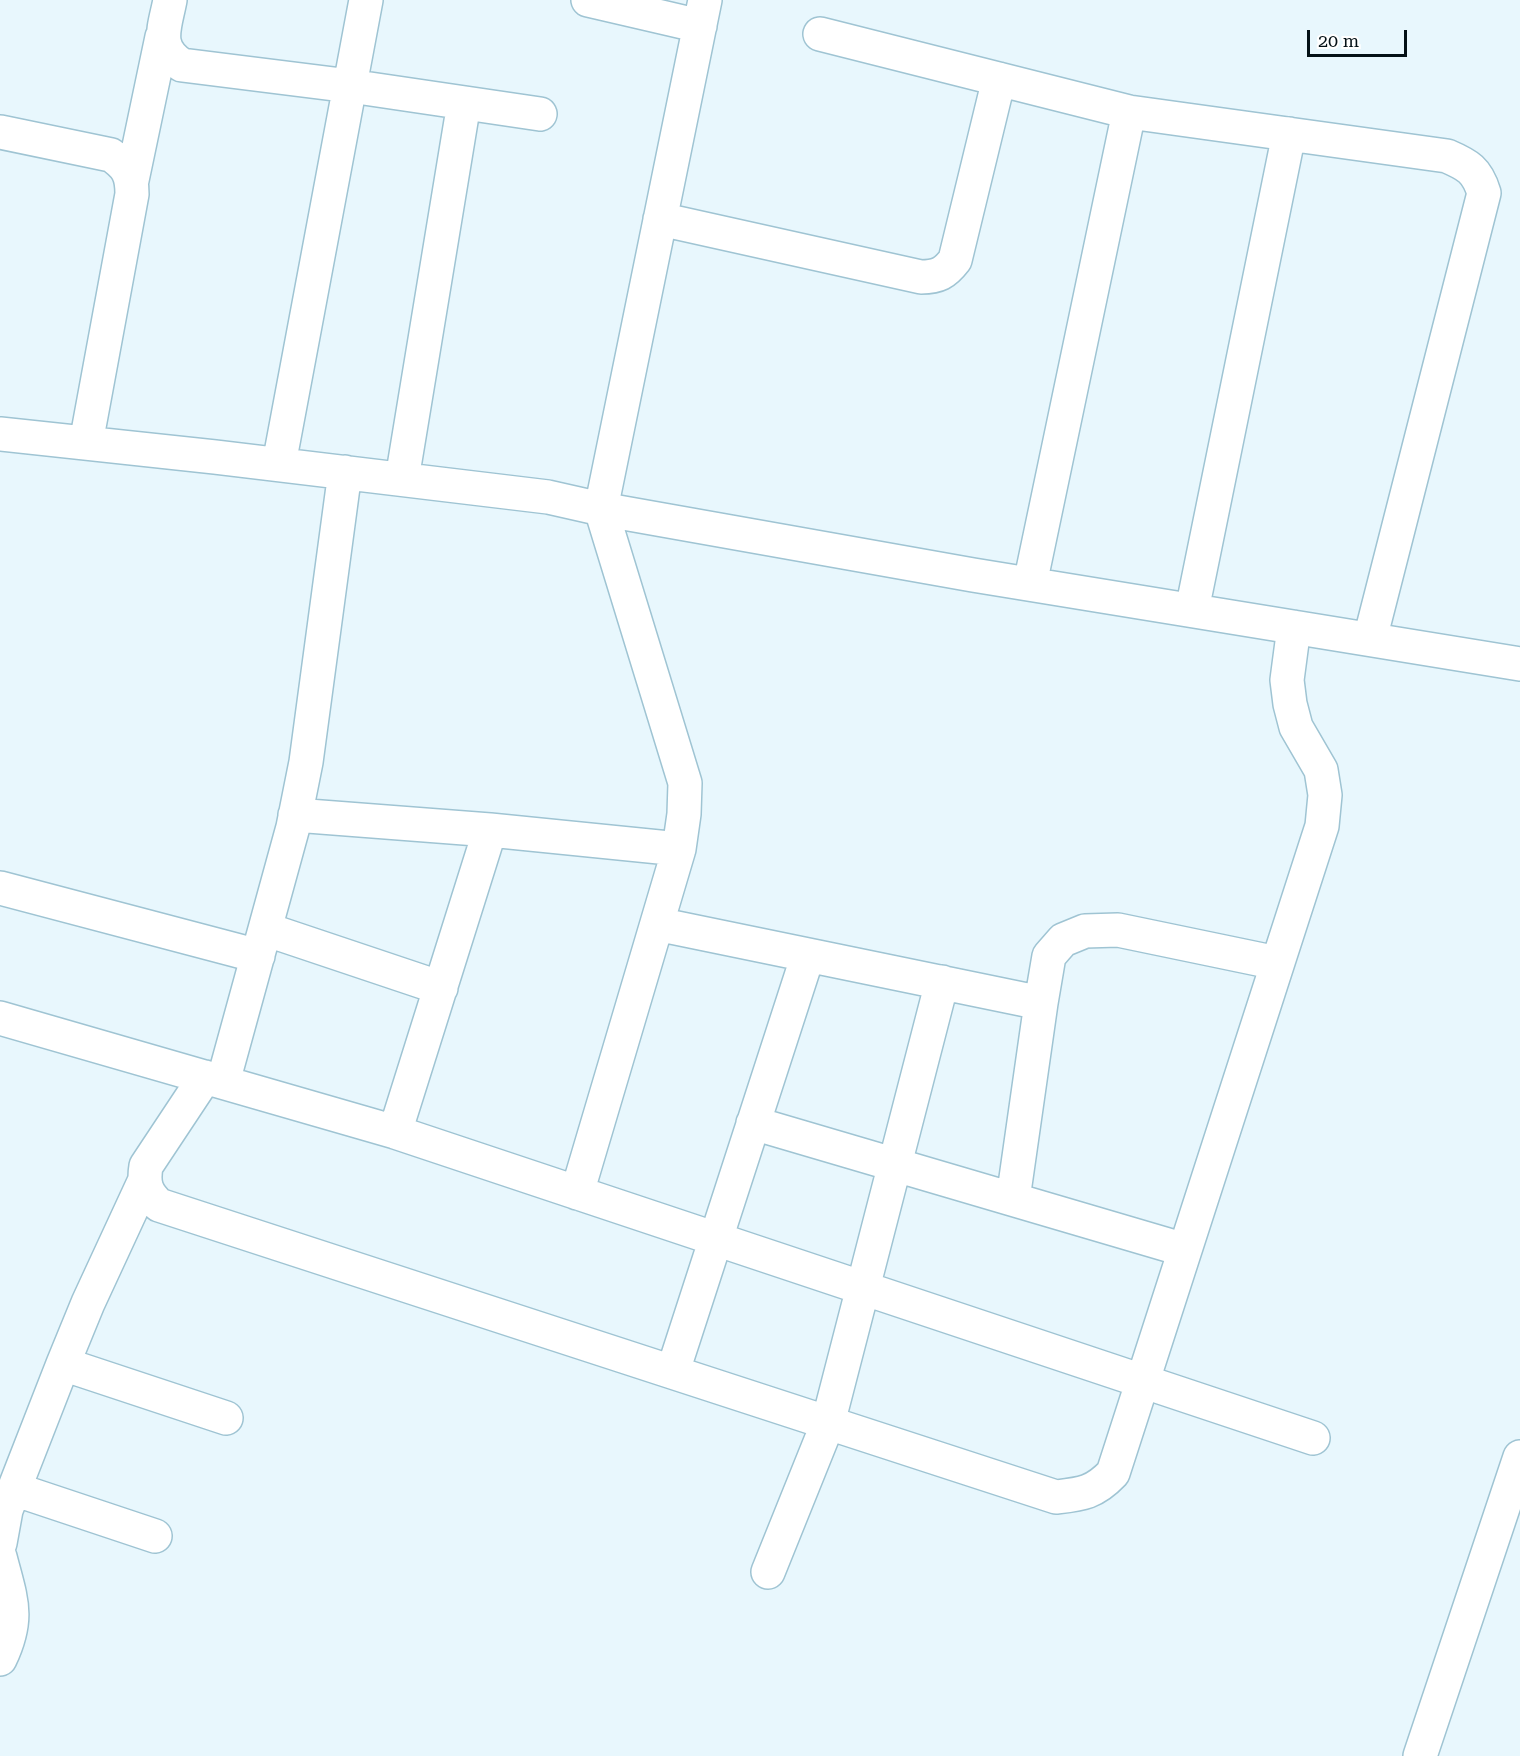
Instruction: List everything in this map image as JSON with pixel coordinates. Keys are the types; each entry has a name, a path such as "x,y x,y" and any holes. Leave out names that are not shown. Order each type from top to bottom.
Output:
{"street":[{"path":"86,443 132,194 132,180 170,0"},
{"path":"279,464 366,0"},
{"path":"577,1193 680,849 684,814 685,783 601,509 703,13 588,0"},
{"path":"820,34 1129,112 1447,156 1465,164 1479,177 1484,193 1370,639"},
{"path":"162,37 165,49 182,65 350,86 540,114"},
{"path":"660,219 921,277 936,277 947,271 955,260 999,79"},
{"path":"402,479 464,103"},
{"path":"1030,584 1129,112"},
{"path":"0,132 111,155 124,164 132,180"},
{"path":"1192,610 1289,134"},
{"path":"0,434 279,464 548,497 601,509 1030,584 1520,664"},
{"path":"0,1543 13,1470 144,1182 146,1166 214,1079 261,943 295,815 306,762 345,472"},
{"path":"144,1182 148,1195 159,1205 1056,1497 1083,1494 1101,1486 1113,1473 1322,826 1324,795 1321,770 1296,727 1290,704 1287,680 1294,627"},
{"path":"295,815 490,830 680,849"},
{"path":"395,1132 490,830"},
{"path":"0,888 261,943 441,988"},
{"path":"657,924 1041,1002"},
{"path":"1013,1199 1049,956 1063,940 1085,931 1118,930 1277,963"},
{"path":"673,1371 808,955"},
{"path":"768,1572 828,1423 942,982"},
{"path":"0,1018 395,1132 1313,1438"},
{"path":"753,1123 1185,1250"},
{"path":"63,1364 226,1418"},
{"path":"1420,1756 1520,1457"},
{"path":"13,1470 155,1536"},
{"path":"0,1557 11,1599 13,1621 9,1641 0,1659"}]}
